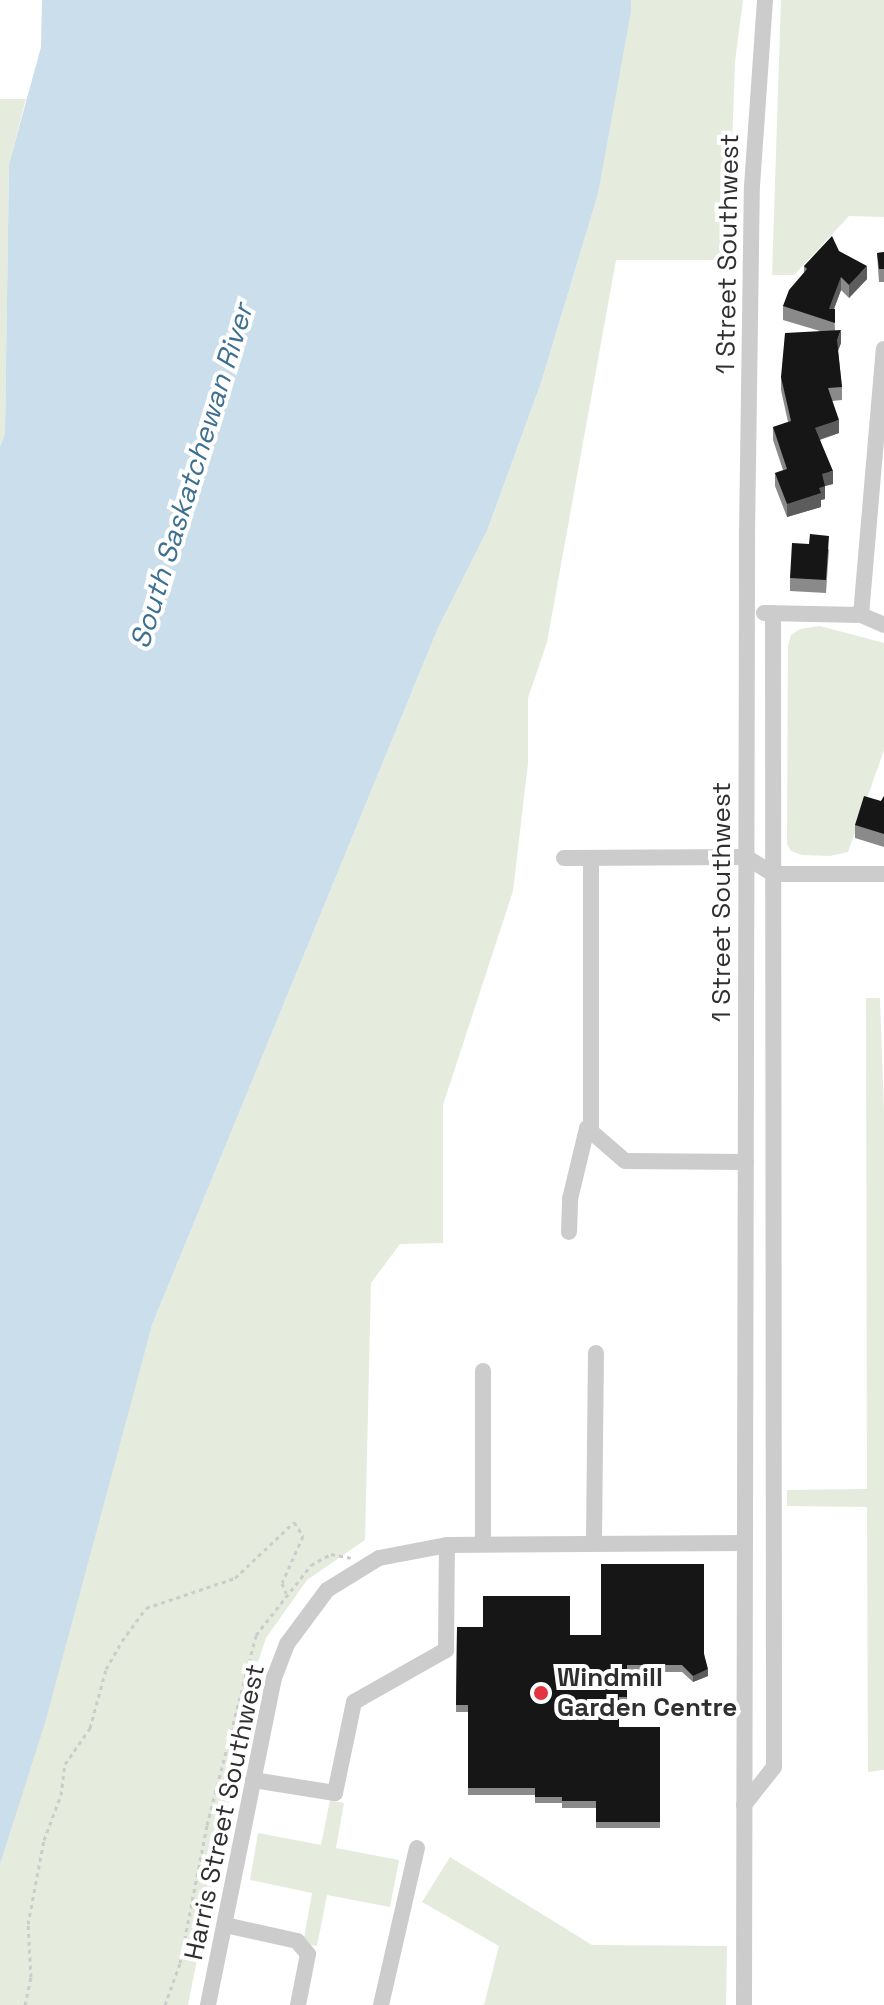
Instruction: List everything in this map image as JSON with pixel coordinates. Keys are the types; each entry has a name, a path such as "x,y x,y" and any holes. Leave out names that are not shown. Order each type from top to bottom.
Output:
{"street":[{"name":"1 Street Southwest","path":"744,2005 747,613 752,186 765,0"},
{"path":"861,615 884,349"},
{"path":"747,613 861,615 884,625"},
{"name":"1 Street Southwest","path":"744,1805 774,1767 773,613"},
{"path":"564,858 746,857 773,874 884,874"},
{"path":"591,859 591,1132"},
{"path":"569,1232 587,1128 625,1161 746,1162"},
{"path":"594,1541 596,1353"},
{"path":"483,1371 483,1543"},
{"name":"Harris Street Southwest","path":"208,2005 274,1678 305,1616 327,1590 379,1558 447,1545 594,1541 745,1543"},
{"path":"253,1780 335,1793 354,1702 446,1650 447,1545"},
{"path":"381,2005 417,1848"},
{"path":"225,1925 297,1941 308,1954 298,2005"}],"path":[{"path":"25,2005 31,1977 28,1924 44,1840 61,1795 65,1764 95,1716 106,1669 122,1641 146,1608 235,1578 294,1522 303,1536 282,1583 286,1593"},
{"path":"165,2005 180,1963 248,1656 264,1618 323,1557 354,1559"}],"green space":[{"path":"630,0 743,0 735,62 728,260 616,260 547,642 528,698 528,763 513,891 443,1105 443,1243 400,1244 371,1283 365,1540 307,1580 266,1638 255,1671 188,2005 0,2005 0,1863 152,1325 438,628 487,531 541,383 598,194"},
{"path":"781,0 884,0 884,217 849,216 794,275 772,275"},
{"path":"0,99 26,99 9,164 5,433 0,447"},
{"path":"820,626 884,643 884,750 848,852 830,856 802,855 791,851 787,844 788,646 791,635 800,629"},
{"path":"866,998 880,998 884,1112 884,1770 868,1772 867,1507 787,1506 787,1490 867,1489"},
{"path":"330,1800 344,1803 336,1848 399,1860 390,1907 327,1895 317,1946 303,1944 312,1893 250,1880 258,1833 321,1845"},
{"path":"450,1857 592,1945 727,1946 726,2005 484,2005 499,1946 422,1902"}],"water":[{"name":"South Saskatchewan River","path":"42,0 631,0 631,11 598,194 541,383 487,531 438,628 152,1325 45,1723 0,1864 0,447 5,433 9,164 41,47"}],"building":[{"path":"832,236 839,251 867,266 849,285 841,277 829,309 835,309 835,323 783,306 789,290 807,269 804,266"},
{"path":"884,252 884,269 879,269 877,253"},
{"path":"841,330 837,340 842,387 828,388 839,420 815,428 833,471 822,474 825,486 819,488 821,493 787,504 775,473 787,469 773,427 791,421 781,377 785,333"},
{"path":"810,534 829,536 826,580 790,578 792,543 809,544"},
{"path":"864,796 881,801 884,796 884,834 855,825"},
{"name":"Windmill Garden Centre","path":"601,1564 704,1564 704,1654 708,1669 693,1676 682,1665 627,1665 627,1697 619,1697 619,1727 660,1727 660,1822 596,1822 596,1801 535,1797 535,1788 468,1788 468,1705 456,1705 457,1627 483,1627 483,1596 570,1596 570,1635 601,1635"}],"place":[{"name":"Windmill Garden Centre","path":"541,1693"}]}
